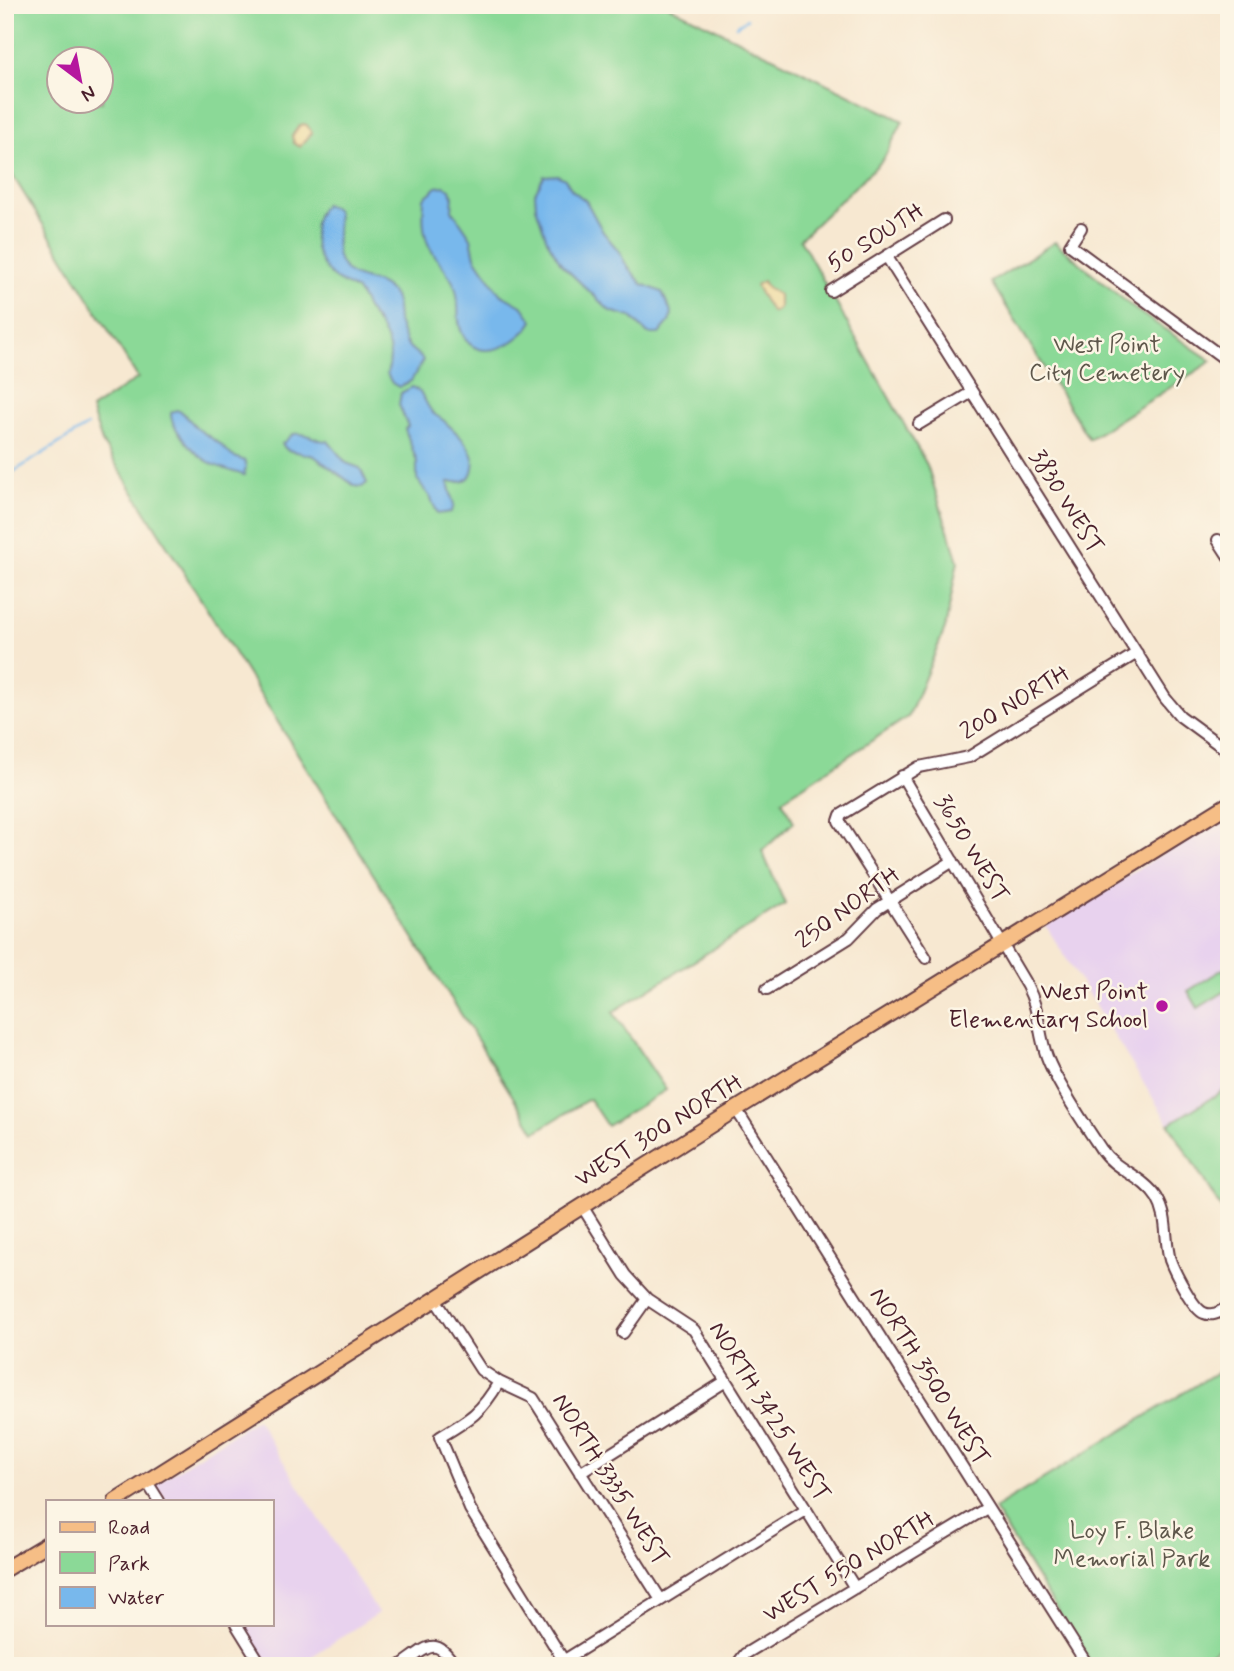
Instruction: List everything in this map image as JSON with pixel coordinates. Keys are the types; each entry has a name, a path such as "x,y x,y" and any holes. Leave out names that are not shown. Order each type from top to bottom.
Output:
{"main road":[{"name":"WEST 300 NORTH","path":"118,1500 736,1109 1229,804"},
{"path":"5,1569 46,1545"}],"street":[{"name":"50 SOUTH","path":"831,291 944,220"},
{"path":"1081,228 1070,245 1229,362"},
{"name":"3830 WEST","path":"887,257 1166,698 1180,716 1229,752"},
{"path":"919,424 972,392"},
{"path":"1218,540 1229,558"},
{"name":"200 NORTH","path":"889,901 839,818 846,811 919,767 969,757 1137,653"},
{"name":"3650 WEST","path":"902,776 1032,996 1052,1069 1102,1151 1118,1167 1141,1180 1158,1200 1164,1214 1168,1249 1174,1269 1197,1308 1205,1314 1216,1314 1229,1307"},
{"name":"250 NORTH","path":"767,989 849,938 877,909 953,861"},
{"path":"889,901 926,958"},
{"name":"NORTH 3500 WEST","path":"736,1109 1088,1666"},
{"name":"NORTH 3425 WEST","path":"582,1206 625,1275 647,1299 694,1330 855,1588"},
{"name":"NORTH 3335 WEST","path":"435,1299 481,1370 533,1398 661,1600"},
{"path":"623,1333 647,1299"},
{"path":"580,1473 726,1381"},
{"path":"499,1382 486,1405 472,1418 440,1437 470,1509 565,1663 806,1510"},
{"path":"147,1482 158,1500"},
{"name":"WEST 550 NORTH","path":"736,1666 745,1654 987,1508"},
{"path":"237,1626 262,1666"},
{"path":"400,1666 429,1647 438,1646 446,1651 456,1666"}],"shaded area":[{"name":"West Point Elementary School","path":"1229,813 1229,1087 1169,1124 1046,926"},
{"path":"257,1419 378,1613 297,1666 268,1666 243,1626 273,1626 273,1500 165,1500 155,1484"}],"green space":[{"path":"5,5 667,5 903,121 883,160 800,239 927,465 958,561 945,629 909,716 782,800 794,822 762,851 785,904 613,1012 666,1090 607,1126 589,1099 535,1132 102,442 91,409 138,378 5,163"},
{"name":"West Point City Cemetery","path":"1055,242 1136,310 1212,361 1089,439 991,282"},
{"path":"1223,969 1229,977 1229,989 1198,1008 1188,991"},
{"path":"1229,1087 1229,1221 1169,1124"},
{"name":"Loy F. Blake Memorial Park","path":"1229,1365 1229,1642 1190,1666 1092,1666 994,1509"}],"sand":[{"path":"303,124 307,125 312,133 300,147 294,143 292,136"},
{"path":"763,281 767,288 779,295 779,308 774,312 771,312 756,285"}],"water":[{"path":"557,175 565,179 572,190 586,201 603,232 642,284 662,292 672,314 659,334 648,334 631,317 610,311 562,265 547,240 536,207 535,193 544,176"},
{"path":"437,187 450,189 453,196 452,210 471,238 475,257 500,294 523,307 533,321 519,337 499,348 479,349 470,344 463,335 459,324 455,287 427,240 424,198"},
{"path":"325,204 336,209 340,262 351,274 383,285 392,293 405,341 423,360 411,381 399,387 392,383 387,374 390,356 383,332 359,293 333,277 326,270 317,252 314,231 319,212"},
{"path":"412,387 421,394 433,413 460,437 472,455 473,468 470,477 464,481 448,482 454,506 451,512 438,514 417,479 417,462 405,429 408,426 399,405 401,393"},
{"path":"176,410 182,412 198,429 232,456 245,461 244,475 216,466 196,453 184,440 172,419 171,413"},
{"path":"293,434 304,434 328,441 346,463 360,468 367,483 362,487 355,486 314,456 287,450 282,444"}],"waterway":[{"path":"736,26 747,19"},
{"path":"5,477 87,426"}],"place":[{"name":"West Point Elementary School","path":"1162,1006"}]}
